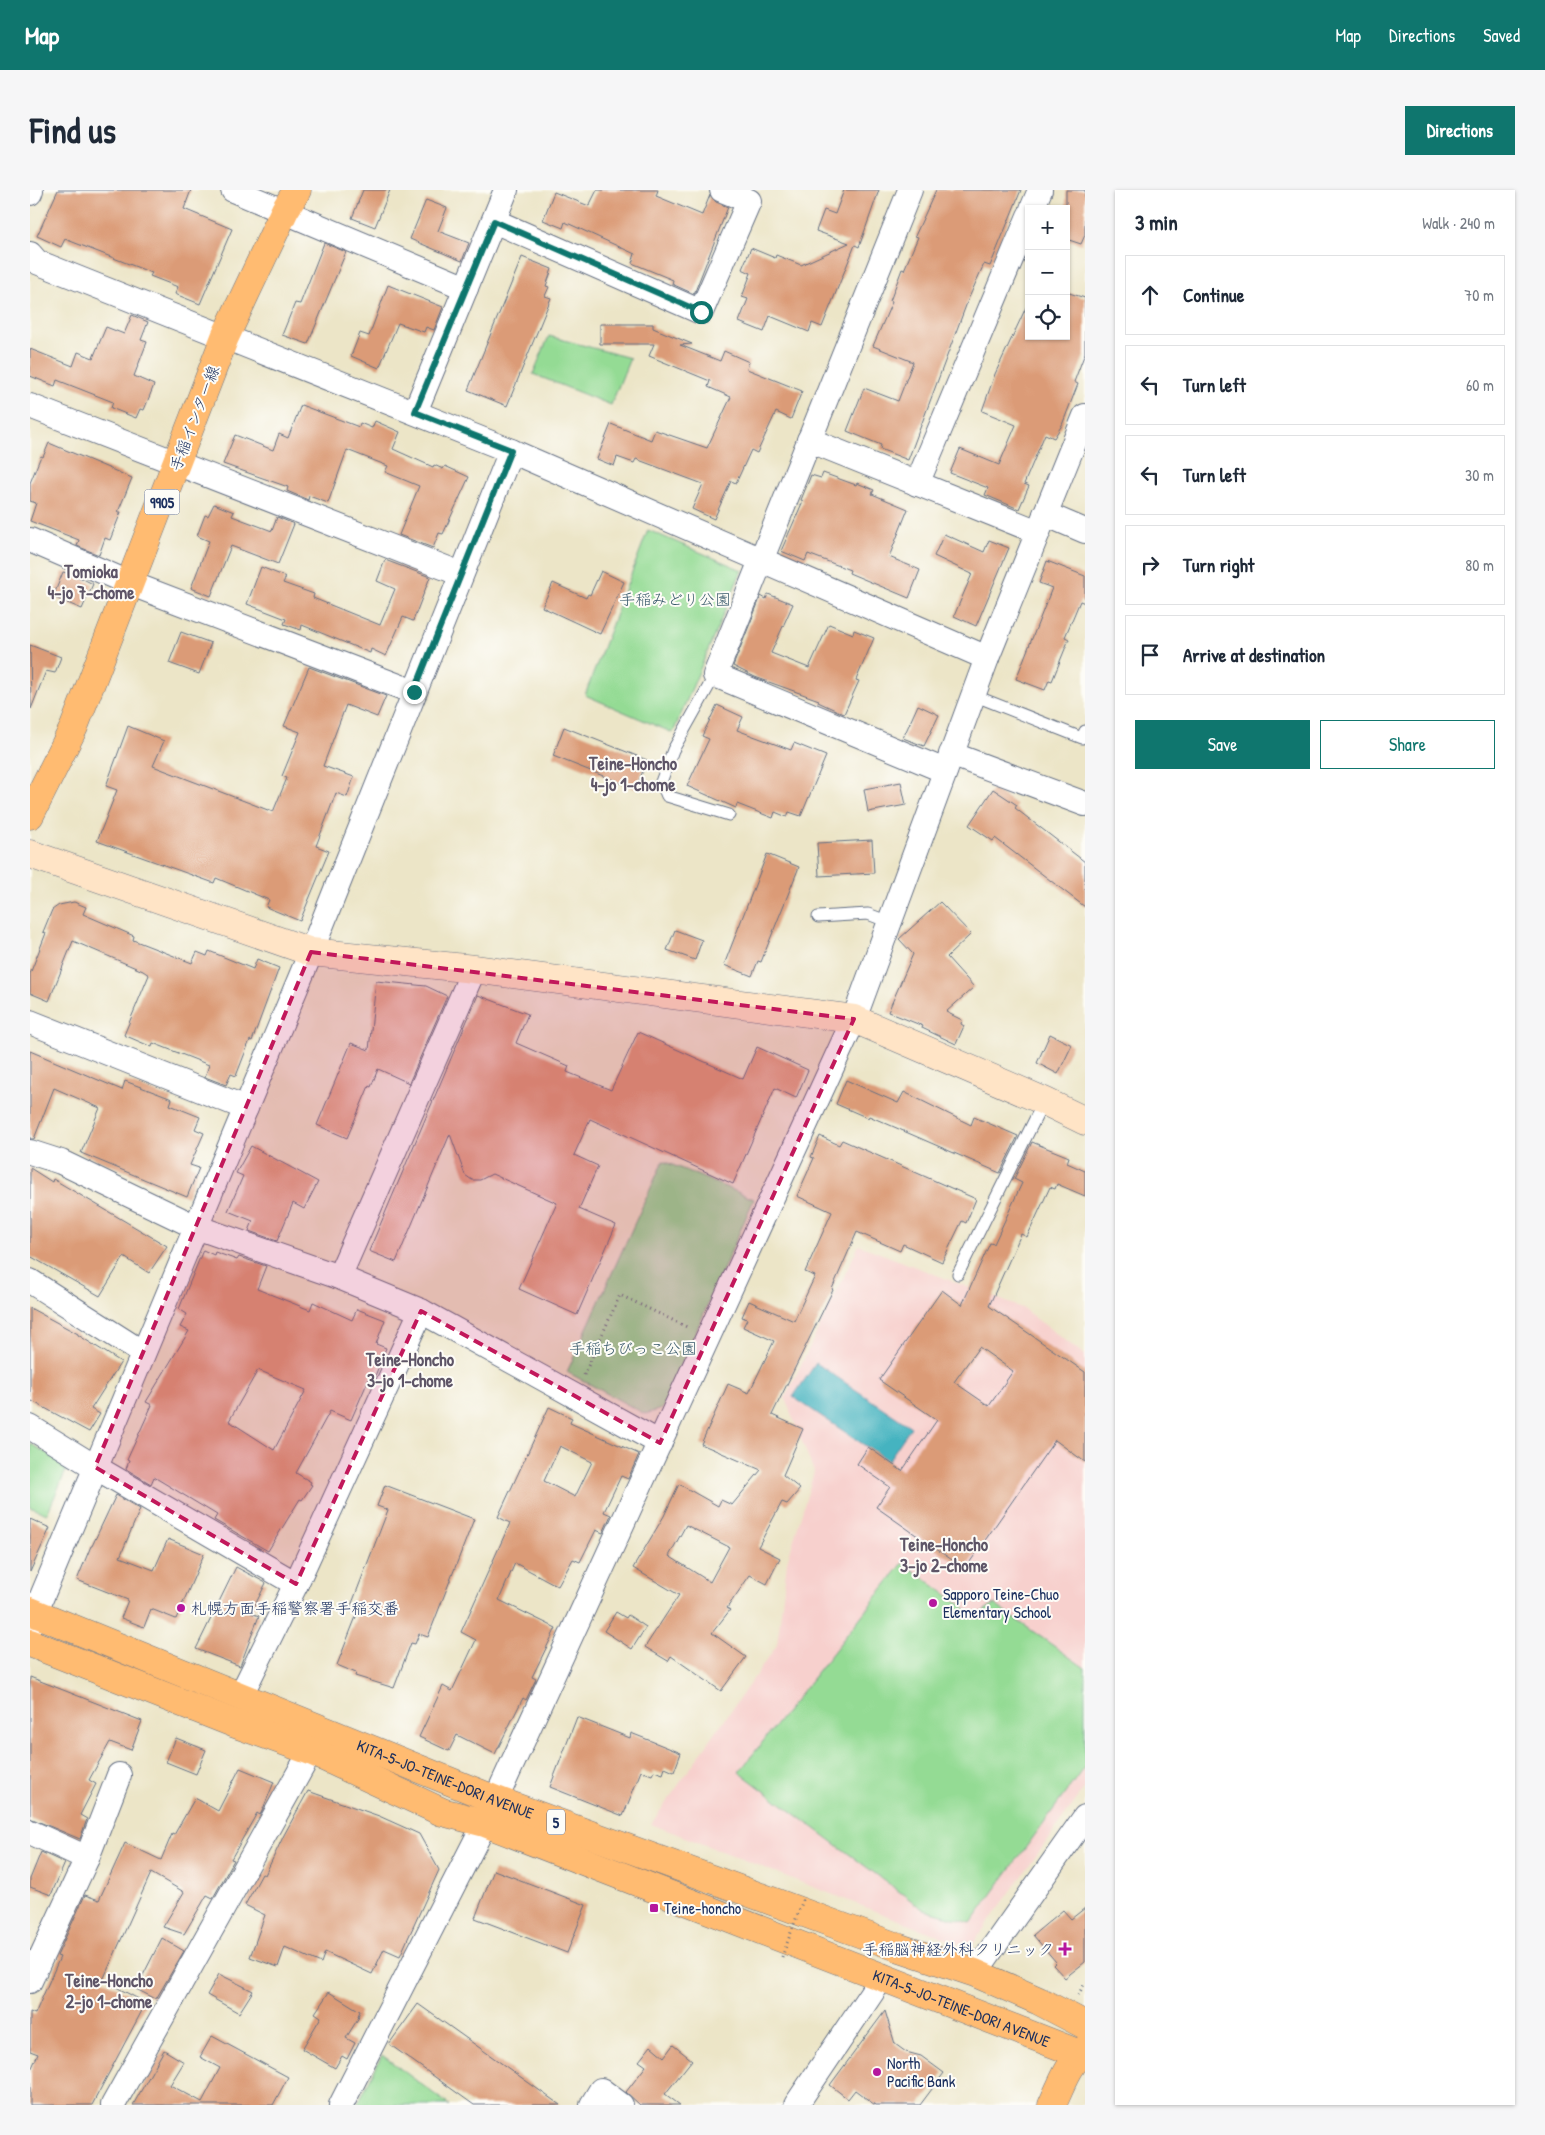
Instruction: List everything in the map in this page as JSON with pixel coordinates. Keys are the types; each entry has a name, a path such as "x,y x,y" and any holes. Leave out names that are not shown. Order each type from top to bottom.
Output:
{"main road":[{"name":"手稲インター線","path":"30,815 74,727 128,583 178,463 225,337 291,200"},
{"name":"KITA-5-JO-TEINE-DORI AVENUE","path":"31,1616 63,1623 240,1697 455,1782 490,1811 883,1976 1083,2053"},
{"name":"KITA-5-JO-TEINE-DORI AVENUE","path":"30,1643 233,1723 311,1751 442,1812 490,1811 975,1973 1039,2001 1085,2025"},
{"path":"1052,2105 1064,2080 1083,2053"}],"street":[{"path":"233,190 291,200 466,288"},
{"path":"415,412 506,190"},
{"path":"494,221 701,312 749,201 722,190"},
{"path":"910,190 715,675 948,762 1085,804"},
{"path":"1034,205 1040,190"},
{"path":"917,484 1025,226"},
{"path":"30,254 37,262 511,450 987,658"},
{"path":"30,406 461,574"},
{"path":"341,2105 490,1811 854,1019 987,658 1085,416"},
{"path":"808,440 917,484 1041,523 1085,531"},
{"path":"31,1616 311,952 511,450"},
{"path":"30,540 128,583 414,692"},
{"path":"30,854 311,952 474,969 854,1019 1044,1101 1085,1121"},
{"path":"340,1277 474,969"},
{"path":"30,1022 246,1108"},
{"path":"30,1152 61,1162 196,1227 340,1277 421,1311 660,1443"},
{"path":"30,1281 143,1353"},
{"path":"240,1697 296,1584 421,1311"},
{"path":"30,1427 296,1584"},
{"path":"113,2105 311,1751"},
{"path":"30,1981 87,1858 119,1775"},
{"path":"975,1973 1085,1816"},
{"path":"30,1832 87,1858"},
{"path":"796,2105 883,1976"},
{"path":"592,2105 602,2090 621,2105"}],"lane":[{"path":"715,675 673,750 661,782 666,796 729,815"},
{"path":"973,695 1082,738 1085,730"},
{"path":"818,917 868,914 889,922"},
{"path":"958,1274 1044,1101"}],"path":[{"path":"582,1380 620,1295 690,1329"},
{"path":"782,1957 804,1897"},
{"path":"1077,1997 1085,1983"}],"highlighted area":[{"path":"311,952 854,1019 660,1443 421,1311 296,1584 95,1467"}],"shaded area":[{"name":"Sapporo Teine-Chuo Elementary School","path":"859,1245 1022,1308 1085,1355 1085,1788 970,1948 651,1824 777,1645 787,1562 814,1472 785,1398"}],"green space":[{"path":"549,336 630,358 611,405 533,374"},
{"name":"手稲みどり公園","path":"648,530 742,570 673,733 585,695"},
{"name":"手稲ちびっこ公園","path":"663,1161 754,1199 662,1409 645,1414 567,1372"},
{"path":"31,1444 68,1466 47,1514 30,1507"},
{"path":"903,1563 976,1616 994,1604 1085,1668 1085,1766 971,1923 924,1910 739,1772"},
{"path":"382,2055 449,2105 357,2105"}],"water":[{"path":"816,1363 911,1427 888,1461 793,1397"}],"building":[{"path":"58,190 191,190 184,209 232,229 200,304 175,294 178,287 150,276 152,273 65,239 61,247 37,236"},
{"path":"363,190 390,190 375,227 352,218"},
{"path":"597,190 658,190 656,196 702,215 710,195 716,202 728,207 694,294 672,284 673,280 632,263 635,254 565,222 563,228 543,220 554,192 589,206"},
{"path":"844,190 879,190 859,247 855,245 822,327 812,323 809,332 770,316 764,332 739,322 748,299 742,297 751,273 742,269 751,248 775,258 776,255 801,265 849,243 816,231 824,210 835,214"},
{"path":"936,190 1021,190 990,266 984,264 968,300 908,460 880,449 881,445 847,431 864,388 898,401 913,362 873,346 892,302 890,301 902,269 904,270 918,237 915,236"},
{"path":"1066,190 1085,190 1085,235 1081,244 1070,240 1070,205 1066,205"},
{"path":"426,200 447,208 438,231 469,243 462,261 410,239"},
{"path":"324,243 346,252 308,344 282,335 295,303 300,304"},
{"path":"522,257 552,269 546,286 549,287 545,296 551,298 507,406 468,390"},
{"path":"388,285 443,307 434,330 426,327 424,332 398,323 379,368 351,356 360,333 369,336"},
{"path":"1070,293 1085,298 1085,353 1074,382 1078,384 1062,425 1054,438 1045,434 1024,484 1029,486 1019,509 985,495 988,488 950,473 960,449 999,465 1016,425 982,411 995,374 1025,310 1025,340 1070,340"},
{"path":"132,315 148,322 141,340 147,342 134,376 154,385 144,410 140,409 136,418 111,408 113,402 57,380 55,386 30,376 30,349 73,366 78,352 93,358 106,327 124,334"},
{"path":"600,324 653,324 653,328 692,344 680,345 720,361 724,351 749,362 747,369 802,391 791,419 776,412 757,453 751,450 736,483 731,481 714,519 692,509 703,484 636,459 634,463 617,457 614,466 597,459 611,424 651,440 655,430 707,448 731,397 708,387 710,381 649,356 654,344 600,344"},
{"path":"301,405 359,427 360,423 372,428 375,421 400,432 393,449 433,467 434,465 443,469 445,466 469,477 443,534 439,533 433,548 399,535 419,486 385,472 388,466 347,450 328,503 309,496 308,500 287,491 288,487 223,464 235,435 273,450 279,434 288,438"},
{"path":"49,443 132,478 118,512 121,512 110,540 105,538 99,555 77,546 79,540 30,521 36,503 30,501 30,483 41,456 43,457"},
{"path":"823,473 874,490 872,494 908,509 889,557 920,570 909,598 849,573 850,570 808,554 805,561 781,551 803,501 801,500 811,475 821,478"},
{"path":"214,504 234,512 232,516 272,531 277,517 294,524 278,564 231,546 211,596 191,588 209,541 197,536 205,515 208,516"},
{"path":"944,534 984,552 989,540 1009,548 976,626 954,616 972,574 934,556"},
{"path":"385,560 430,577 413,621 403,617 386,656 371,649 370,653 302,625 301,630 284,624 286,619 247,604 261,567 286,577 283,583 314,594 313,598 380,625 395,589 377,581"},
{"path":"1047,561 1085,576 1085,603 1080,601 1065,637 1069,639 1052,681 1049,680 1045,690 1016,679 1052,588 1039,583"},
{"path":"67,571 93,584 82,609 53,597 63,572 67,573"},
{"path":"601,571 624,582 600,634 542,607 553,583 586,598 588,594 590,595"},
{"path":"768,594 793,604 771,653 809,668 829,624 853,634 854,630 874,638 856,680 859,681 844,714 818,702 819,700 755,677 733,666 761,596 766,599"},
{"path":"181,632 211,643 199,674 169,663"},
{"path":"30,645 61,657 55,673 46,671 31,709"},
{"path":"309,667 386,696 377,717 346,705 323,766 354,777 347,797 336,793 316,846 329,851 300,921 266,907 269,900 216,878 214,883 97,841 117,790 106,786 128,726 164,741 153,766 273,812 287,778 282,776 300,732 284,726"},
{"path":"717,705 743,717 737,730 791,750 794,743 826,756 801,816 789,812 787,817 775,812 773,818 737,804 736,808 687,786 709,739 702,736"},
{"path":"918,705 939,715 924,746 903,738"},
{"path":"564,727 647,760 636,789 553,756"},
{"path":"901,782 906,805 868,812 864,789"},
{"path":"993,789 1017,805 1015,808 1085,862 1085,907 995,838 993,841 969,825"},
{"path":"872,840 874,873 819,876 817,843"},
{"path":"767,854 799,867 761,962 758,961 752,976 724,965"},
{"path":"74,902 86,907 83,914 134,936 133,940 192,963 197,952 207,956 209,951 253,969 257,959 279,968 252,1041 250,1040 236,1076 231,1074 226,1085 205,1077 209,1065 153,1043 152,1047 124,1035 149,975 143,971 73,941 49,1001 30,993 30,974 46,933 43,932 52,910 59,905"},
{"path":"940,902 971,934 947,957 974,987 946,1012 962,1020 961,1024 964,1026 956,1044 922,1028 923,1026 888,1012 913,954 899,939"},
{"path":"675,930 702,940 695,960 667,950"},
{"path":"376,981 426,986 447,996 409,1083 378,1069 347,1138 317,1125 351,1043 369,1050"},
{"path":"478,995 528,1014 516,1043 569,1066 567,1072 611,1090 638,1032 743,1079 757,1047 808,1070 796,1098 775,1088 733,1184 590,1119 574,1155 598,1166 579,1209 616,1225 577,1315 519,1289 557,1203 492,1174 480,1180 472,1180 465,1175 450,1134 396,1262 369,1251"},
{"path":"1050,1034 1072,1045 1058,1074 1037,1063"},
{"path":"30,1051 122,1090 125,1081 172,1099 170,1105 200,1117 195,1129 204,1133 190,1165 199,1168 187,1197 81,1153 100,1108 54,1088 34,1139 30,1139"},
{"path":"846,1080 898,1103 904,1092 971,1125 974,1117 1018,1136 1000,1173 869,1116 868,1118 836,1104"},
{"path":"820,1136 839,1145 842,1140 976,1199 966,1223 962,1221 942,1262 903,1244 900,1251 857,1232 833,1290 772,1415 803,1429 783,1475 800,1489 787,1504 782,1502 758,1547 780,1558 767,1584 750,1575 727,1608 730,1610 712,1633 746,1657 721,1691 671,1656 668,1661 645,1647 679,1595 633,1568 664,1516 679,1484 718,1506 721,1500 732,1505 761,1470 701,1444 728,1384 749,1393 774,1341 743,1327 747,1319 742,1317 749,1301 794,1321 815,1276 805,1272 832,1212 797,1196 814,1158 811,1157","holes":["686,1525 729,1547 710,1582 669,1556"]},
{"path":"1032,1142 1069,1157 1067,1163 1085,1171 1085,1196 1057,1184 1055,1189 1050,1187 1027,1237 1021,1234 989,1306 1085,1372 1085,1462 1055,1440 965,1569 876,1507 890,1487 857,1464 868,1447 902,1471 937,1420 879,1380 942,1290 962,1305 990,1243 994,1244 1022,1183 1014,1179","holes":["979,1347 1013,1371 989,1406 954,1382"]},
{"path":"251,1146 318,1182 304,1209 293,1203 277,1241 249,1231 253,1221 228,1211 243,1176 236,1173"},
{"path":"30,1168 52,1182 53,1179 167,1246 149,1273 124,1257 100,1296 30,1256"},
{"path":"203,1250 214,1255 215,1252 237,1260 239,1257 266,1266 257,1289 310,1310 313,1302 352,1320 357,1309 385,1320 376,1344 386,1348 375,1376 371,1374 351,1420 330,1411 296,1473 311,1482 310,1484 312,1485 302,1500 300,1499 268,1551 214,1520 217,1515 154,1477 151,1484 126,1469 129,1461 127,1460 152,1405 146,1402 189,1331 180,1327 187,1314 179,1309","holes":["258,1370 306,1390 274,1450 229,1421"]},
{"path":"30,1308 78,1334 121,1362 91,1409 100,1414 89,1432 30,1400"},
{"path":"549,1407 572,1418 570,1423 639,1454 628,1479 621,1476 604,1512 611,1515 603,1533 596,1530 580,1562 573,1559 558,1586 515,1563 499,1600 556,1628 532,1677 536,1679 526,1700 523,1698 495,1754 457,1735 449,1751 419,1737 443,1686 452,1691 476,1640 461,1632 510,1523 498,1517","holes":["560,1446 592,1462 575,1497 544,1481"]},
{"path":"385,1485 474,1519 428,1637 419,1634 415,1644 411,1643 394,1688 355,1676 356,1673 337,1665 359,1609 351,1606 388,1510 377,1506"},
{"path":"116,1495 140,1509 120,1557 154,1570 168,1539 204,1554 176,1619 151,1609 144,1627 121,1618 128,1600 77,1580"},
{"path":"30,1519 50,1528 30,1572"},
{"path":"236,1567 266,1583 251,1613 259,1616 240,1666 196,1649"},
{"path":"616,1612 626,1618 628,1615 646,1627 632,1649 604,1631"},
{"path":"30,1677 142,1721 131,1750 110,1742 89,1780 96,1784 80,1815 87,1819 80,1839 30,1818"},
{"path":"577,1717 630,1738 631,1733 681,1753 674,1772 665,1768 663,1774 654,1771 652,1775 641,1771 623,1816 550,1787"},
{"path":"176,1738 206,1750 196,1774 166,1762"},
{"path":"240,1768 274,1782 260,1815 257,1813 231,1859 234,1860 213,1898 207,1895 184,1934 163,1927 184,1892 151,1873 103,1980 146,2003 92,2105 30,2105 30,2072 38,2054 30,2051 30,2012 35,2014 60,1957 57,1956 85,1895 99,1900 125,1843 161,1860 172,1834 174,1835 195,1798 218,1811"},
{"path":"308,1791 379,1816 419,1834 439,1870 400,1956 384,1949 372,1974 325,1952 321,1963 285,1947 278,1967 250,1957 265,1915 245,1905 262,1874 265,1875"},
{"path":"41,1852 65,1863 51,1895 30,1887 30,1879"},
{"path":"494,1870 586,1905 567,1953 475,1918"},
{"name":"手稲脳神経外科クリニック","path":"1085,1908 1085,1962 1065,1978 1053,1965 1056,1962 1033,1935 1063,1910 1071,1919"},
{"path":"162,1938 184,1951 156,1999 136,1989"},
{"path":"219,1974 253,1991 239,2013 207,1995"},
{"path":"329,1992 360,2011 359,2017 346,2038 355,2043 347,2059 342,2056 335,2068 302,2049 321,2017 315,2013"},
{"path":"418,2004 560,2105 474,2105 389,2044"},
{"name":"North Pacific Bank","path":"885,2011 895,2044 906,2052 921,2056 944,2073 920,2105 875,2105 855,2090 848,2099 830,2085"},
{"path":"212,2036 288,2077 273,2105 133,2105 164,2050 184,2062 170,2085 202,2102 220,2068 200,2057"},
{"path":"673,2045 692,2060 665,2094 680,2105 640,2105 626,2092 646,2066 639,2061 651,2046 664,2057"}],"place":[{"name":"Sapporo Teine-Chuo Elementary School","path":"933,1603"},
{"name":"札幌方面手稲警察署手稲交番","path":"181,1608"},
{"name":"Teine-honcho","path":"654,1908"},
{"name":"手稲脳神経外科クリニック","path":"1065,1949"},
{"name":"North Pacific Bank","path":"877,2072"}],"district":[{"name":"Tomioka 4-jo 7-chome","path":"91,581"},
{"name":"Teine-Honcho 4-jo 1-chome","path":"633,773"},
{"name":"Teine-Honcho 3-jo 1-chome","path":"410,1369"},
{"name":"Teine-Honcho 3-jo 2-chome","path":"944,1554"},
{"name":"Teine-Honcho 2-jo 1-chome","path":"109,1990"}],"route":[{"path":"414,692 511,450 415,412 494,221 701,312"}]}
